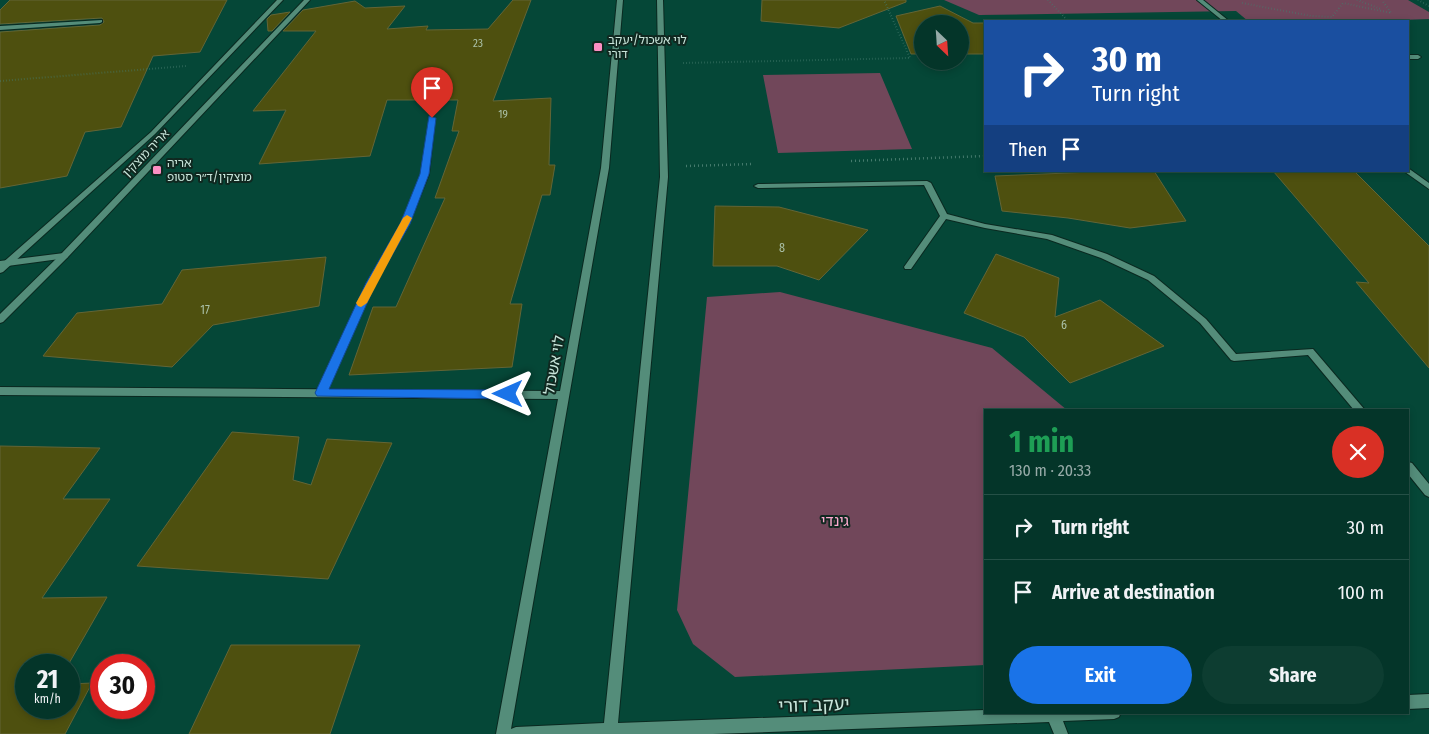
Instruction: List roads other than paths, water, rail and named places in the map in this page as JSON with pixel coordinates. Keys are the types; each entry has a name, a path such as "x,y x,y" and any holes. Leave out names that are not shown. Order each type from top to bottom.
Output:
{"street":[{"name":"אריה מוצקין","path":"0,270 4,264 153,133 280,0"},
{"name":"אריה מוצקין","path":"0,320 64,256 307,0"},
{"name":"לוי אשכול","path":"503,734 605,168 620,0"},
{"path":"610,733 664,177 663,63 660,0"},
{"path":"1200,0 1225,20"},
{"path":"0,28 100,21"},
{"path":"1409,57 1418,57"},
{"path":"321,393 371,283 405,224 425,174 432,118"},
{"path":"1409,171 1429,187"},
{"path":"758,186 927,183 944,216 985,226 1049,237 1104,256 1151,278 1203,321 1234,358 1310,351 1359,409"},
{"path":"908,267 944,216"},
{"path":"4,264 64,256"},
{"path":"0,391 564,395"},
{"path":"1409,467 1429,492"},
{"path":"1409,702 1429,701"},
{"name":"יעקב דורי","path":"516,734 610,733 1074,714"},
{"path":"1054,715 1061,734"}],"place":[{"name":"לוי אשכול/יעקב דורי","path":"598,47"},
{"name":"אריה מוצקין/ד״ר סטופ","path":"157,170"}],"park label":[{"name":"גינדי","path":"835,521"}]}
